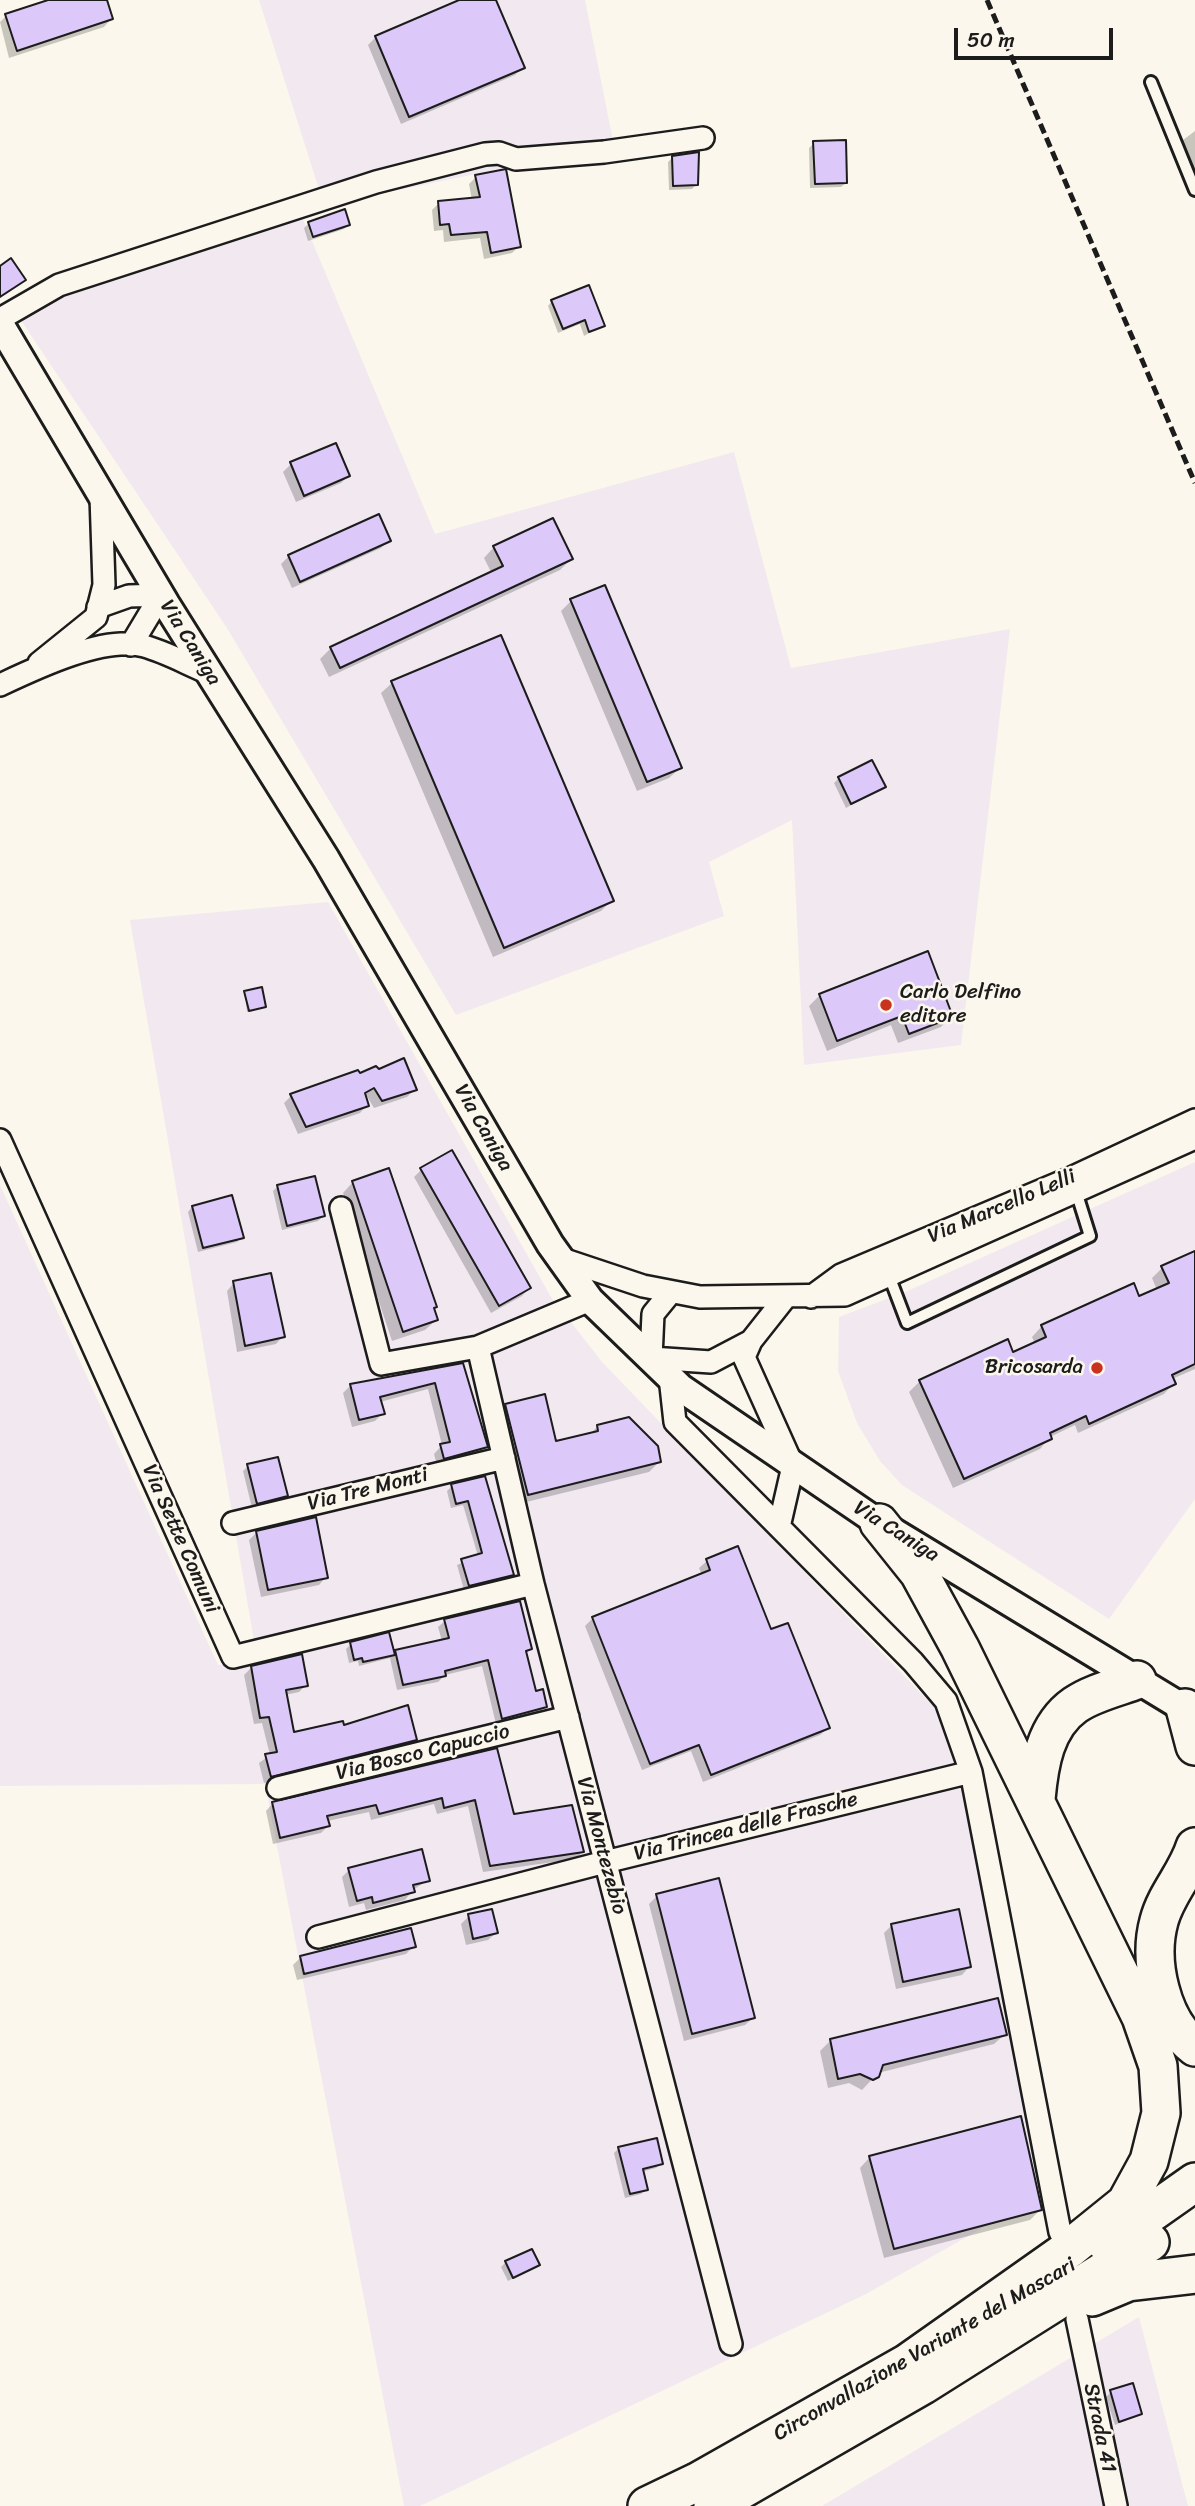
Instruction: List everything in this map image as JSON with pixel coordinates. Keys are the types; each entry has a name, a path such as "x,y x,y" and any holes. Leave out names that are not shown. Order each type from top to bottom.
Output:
{"highway":[{"path":"879,1523 919,1573 960,1648 1141,2017 1158,2066 1161,2113 1149,2161 1126,2203 915,2374"},
{"path":"1036,1799 1039,1769 1049,1734 1075,1705 1137,1680"},
{"path":"1190,1712 1195,1746"},
{"path":"1194,1856 1176,1883 1159,1922 1155,1966 1168,2010 1195,2047"},
{"name":"Circonvallazione Variante del Mascari","path":"713,2506 915,2374 1195,2182"},
{"name":"Circonvallazione Variante del Mascari","path":"647,2506 915,2374 1126,2259 1195,2211"},
{"path":"915,2374 1128,2283 1195,2274"}],"street":[{"path":"0,321 59,285 376,182 485,154 499,153 516,159 604,152 703,138"},
{"name":"Via Caniga","path":"0,321 160,595 326,859 559,1258 590,1300 670,1377 793,1466 879,1523 1190,1712"},
{"path":"29,671 96,617 104,585 101,494"},
{"path":"99,607 129,596 160,595"},
{"path":"131,645 160,595"},
{"path":"0,685 29,671 113,643 142,646 209,673"},
{"name":"Via Marcello Lelli","path":"1074,1184 1195,1120"},
{"name":"Via Marcello Lelli","path":"559,1258 643,1286 700,1297 811,1297 841,1275 885,1266 1074,1184 1195,1138"},
{"name":"Via Sette Comuni","path":"0,1140 233,1657 533,1584"},
{"path":"341,1208 381,1364 478,1347 590,1300"},
{"path":"671,1292 653,1314 651,1358 711,1362 751,1341"},
{"path":"779,1527 793,1466 744,1357 751,1341 785,1298"},
{"name":"Via Montezebio","path":"478,1347 533,1584 731,2344"},
{"path":"670,1377 675,1422 913,1662 946,1701 971,1772 1060,2232"},
{"name":"Via Tre Monti","path":"233,1523 504,1458"},
{"name":"Via Bosco Capuccio","path":"278,1788 568,1717"},
{"name":"Via Trincea delle Frasche","path":"318,1937 605,1862 971,1772"},
{"name":"Strada 41","path":"1077,2319 1116,2506"}],"lane":[{"path":"1151,82 1195,190"},
{"path":"885,1266 907,1322 1090,1236 1074,1184"}],"shaded area":[{"path":"259,0 585,0 614,146 324,205"},
{"path":"299,210 435,534 734,452 791,668 1010,629 961,1045 804,1065 792,820 709,862 724,916 456,1015 227,628 12,307"},
{"path":"328,902 551,1297 603,1363 938,1711 964,1795 1044,2193 866,2294 420,2506 404,2506 265,1784 0,1786 0,1185 218,1665 257,1658 130,920"},
{"path":"1195,1162 1195,1499 1109,1619 902,1485 880,1461 857,1423 838,1371 839,1317 905,1292"},
{"path":"1139,2317 1188,2506 822,2506"}],"building":[{"path":"48,0 107,0 113,19 17,51 5,14"},
{"path":"459,0 496,0 525,68 409,117 375,36"},
{"path":"846,140 847,183 815,184 813,141"},
{"path":"699,152 698,185 673,186 672,156"},
{"path":"506,169 521,247 491,253 487,232 451,235 449,224 440,225 438,201 480,197 475,175"},
{"path":"345,209 350,225 313,237 308,222"},
{"path":"11,258 26,280 0,297 0,266"},
{"path":"589,285 605,326 589,332 585,320 563,329 551,300"},
{"path":"336,443 350,476 304,496 290,462"},
{"path":"379,514 391,541 300,582 288,555"},
{"path":"553,518 573,559 340,668 330,647 503,566 493,546"},
{"path":"605,585 682,768 647,782 570,599"},
{"path":"501,635 614,901 504,948 391,681"},
{"path":"872,760 886,787 851,804 838,777"},
{"name":"Carlo Delfino editore","path":"928,951 953,1017 909,1034 902,1016 837,1041 819,994"},
{"path":"262,987 266,1007 249,1011 244,991"},
{"path":"404,1058 417,1090 382,1101 374,1088 365,1093 369,1106 306,1127 290,1094 358,1070 360,1073 376,1066 379,1069"},
{"path":"452,1150 531,1288 499,1306 420,1168"},
{"path":"389,1168 437,1307 434,1308 438,1320 403,1332 352,1181"},
{"path":"315,1176 325,1216 287,1226 277,1185"},
{"path":"232,1195 244,1238 203,1248 192,1206"},
{"path":"1195,1251 1195,1364 1172,1375 1176,1384 1089,1424 1086,1416 1050,1433 1052,1439 964,1479 919,1380 1008,1339 1013,1352 1046,1337 1041,1325 1134,1283 1139,1296 1169,1283 1161,1266"},
{"path":"271,1273 285,1337 245,1346 233,1281"},
{"path":"463,1363 488,1447 444,1459 440,1444 450,1442 435,1383 380,1397 385,1414 359,1420 350,1384"},
{"path":"545,1394 556,1441 598,1431 597,1425 629,1417 658,1446 661,1462 528,1495 505,1404"},
{"path":"278,1457 288,1496 257,1504 247,1464"},
{"path":"485,1476 514,1575 469,1586 461,1559 482,1553 468,1501 456,1504 451,1484"},
{"path":"316,1517 328,1578 268,1590 256,1531"},
{"path":"738,1546 771,1629 788,1623 830,1728 711,1775 699,1745 650,1764 592,1617 710,1570 706,1559"},
{"path":"520,1601 532,1649 526,1651 536,1691 543,1689 547,1707 502,1719 488,1660 445,1671 446,1676 403,1685 395,1650 449,1638 444,1619"},
{"path":"389,1632 395,1655 363,1662 362,1658 354,1660 350,1642"},
{"path":"302,1654 308,1686 286,1690 294,1732 343,1721 344,1725 408,1705 417,1740 271,1777 265,1754 277,1752 269,1717 260,1718 251,1666"},
{"path":"497,1748 514,1814 572,1805 584,1852 490,1866 475,1800 444,1808 442,1798 379,1814 376,1805 327,1816 330,1826 280,1838 272,1802"},
{"path":"422,1849 430,1881 413,1885 415,1892 373,1903 372,1897 357,1901 348,1868"},
{"path":"719,1878 755,2018 692,2034 656,1894"},
{"path":"492,1909 498,1933 473,1939 468,1914"},
{"path":"959,1909 971,1967 903,1982 891,1924"},
{"path":"411,1928 416,1947 304,1974 300,1956"},
{"path":"998,1998 1007,2035 883,2065 879,2077 873,2080 860,2074 838,2079 830,2039"},
{"path":"1021,2116 1042,2210 894,2249 869,2156"},
{"path":"657,2138 663,2164 643,2169 648,2190 630,2194 618,2147"},
{"path":"532,2249 540,2265 513,2278 505,2261"},
{"path":"1133,2383 1142,2414 1119,2422 1110,2390"}],"railway":[{"path":"987,0 1195,483"}],"place":[{"name":"Carlo Delfino editore","path":"886,1005"},
{"name":"Bricosarda","path":"1097,1368"}]}
